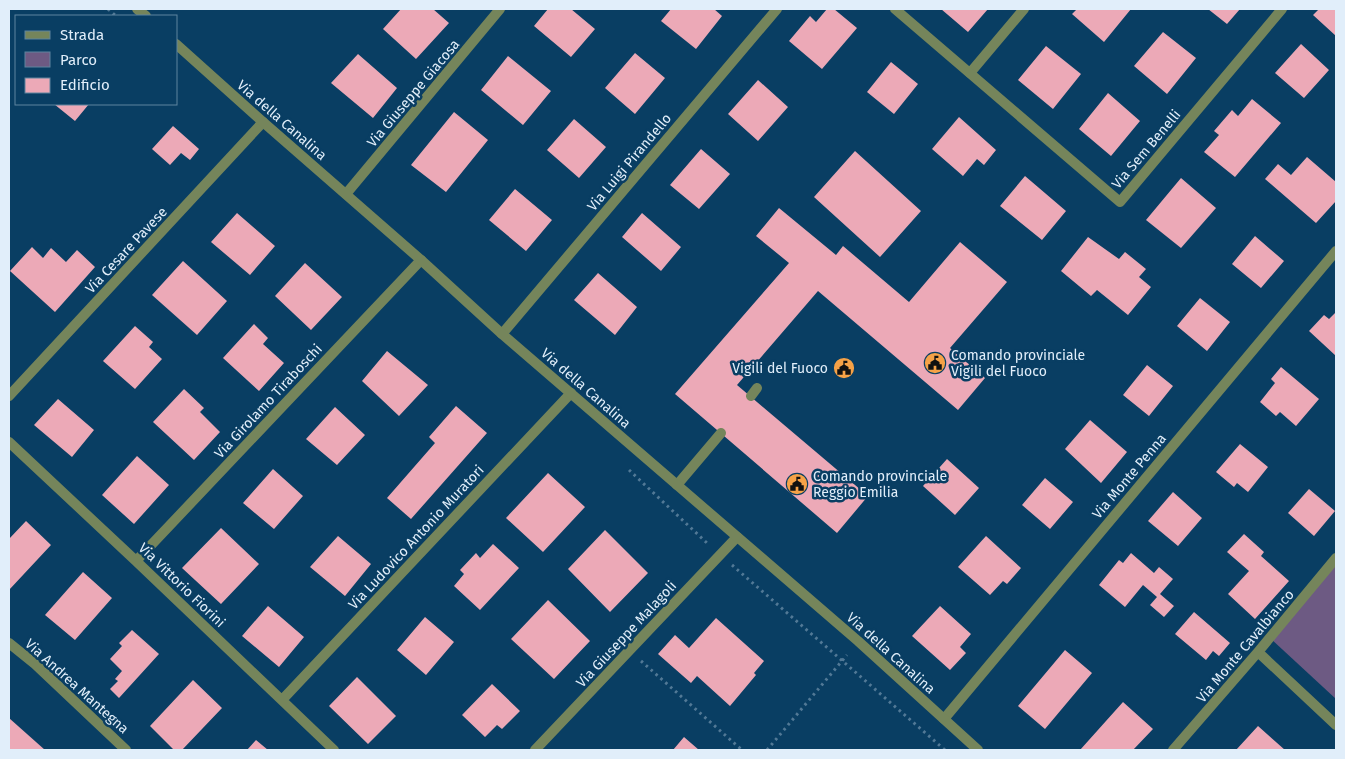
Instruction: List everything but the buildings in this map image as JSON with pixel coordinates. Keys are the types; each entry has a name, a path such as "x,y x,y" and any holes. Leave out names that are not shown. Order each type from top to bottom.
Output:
{"street":[{"name":"Via Giuseppe Giacosa","path":"346,194 500,9"},
{"name":"Via Luigi Pirandello","path":"502,334 777,9"},
{"name":"Via Sem Benelli","path":"895,9 1120,202 1282,9"},
{"path":"970,73 1024,9"},
{"name":"Via della Canalina","path":"178,46 502,334 858,641 978,750"},
{"name":"Via Cesare Pavese","path":"9,396 263,122"},
{"name":"Via Monte Penna","path":"944,719 1336,251"},
{"name":"Via Girolamo Tiraboschi","path":"136,560 421,260"},
{"name":"Via Ludovico Antonio Muratori","path":"282,700 571,393"},
{"path":"678,485 721,434"},
{"name":"Via Vittorio Fiorini","path":"9,442 136,560 334,750"},
{"name":"Via Giuseppe Malagoli","path":"535,750 737,536"},
{"name":"Via Monte Cavalbianco","path":"1173,750 1336,558"},
{"name":"Via Andrea Mantegna","path":"9,643 35,664 126,750"},
{"path":"1258,652 1336,725"}],"path":[{"path":"767,750 858,641"},
{"path":"629,650 742,750"}],"green space":[{"path":"1336,558 1336,699 1270,638"}],"place":[{"name":"Comando provinciale Vigili del Fuoco","path":"935,363"},
{"name":"Vigili del Fuoco","path":"844,368"},
{"name":"Comando provinciale Reggio Emilia","path":"797,484"}]}
